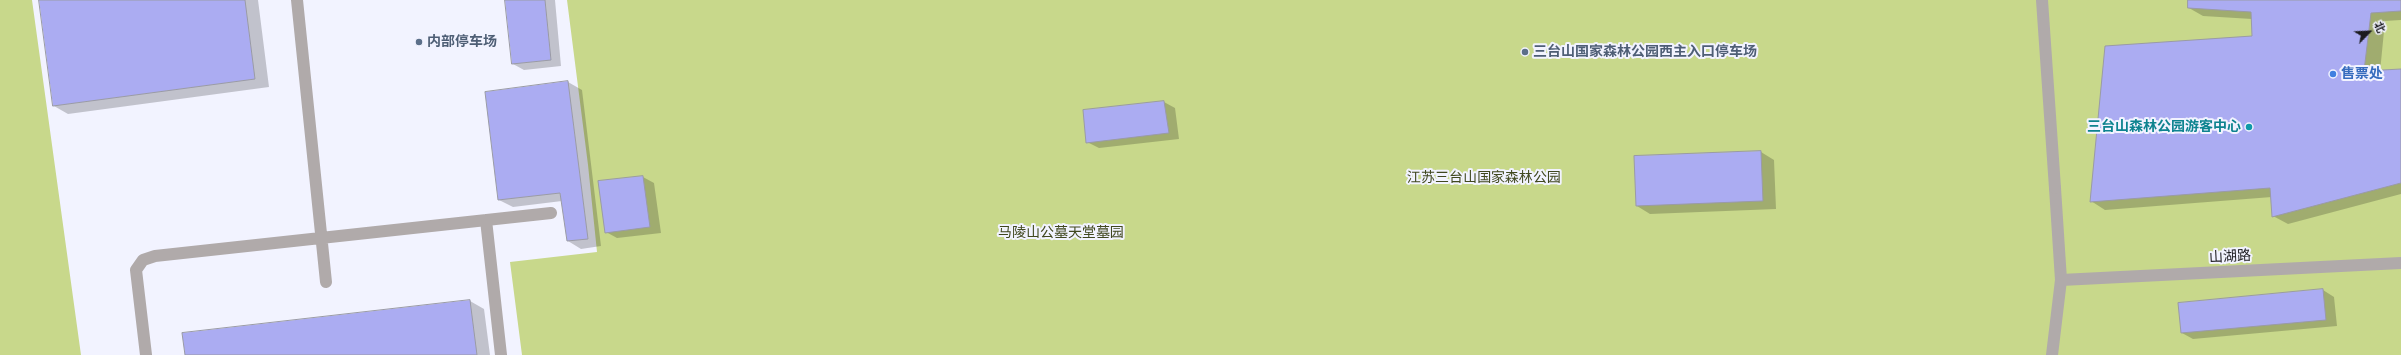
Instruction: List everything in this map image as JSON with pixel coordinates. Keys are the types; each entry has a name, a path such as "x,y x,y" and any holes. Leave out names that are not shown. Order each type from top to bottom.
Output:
{"street":[{"path":"297,0 326,282"},
{"path":"2042,0 2061,280 2052,355"},
{"path":"146,355 136,270 143,260 155,256 551,213"},
{"path":"486,220 501,355"},
{"name":"山湖路","path":"2061,280 2401,263"}],"green space":[{"path":"0,0 32,0 81,355 0,355"},
{"name":"江苏三台山国家森林公园","path":"567,0 2401,0 2401,355 522,355 510,262 597,252 588,165"}],"building":[{"path":"39,0 245,0 255,79 53,106"},
{"path":"505,0 545,0 551,60 512,64"},
{"name":"三台山森林公园游客中心","path":"2188,0 2401,0 2401,11 2371,13 2364,71 2401,69 2401,183 2272,217 2270,188 2090,202 2105,46 2252,36 2251,12 2188,8"},
{"path":"568,81 588,239 567,241 560,193 498,200 485,92"},
{"path":"1164,101 1169,133 1086,143 1083,110"},
{"path":"1761,151 1763,201 1636,206 1634,156"},
{"path":"643,176 650,227 605,233 598,181"},
{"path":"2323,289 2326,320 2181,333 2178,303"},
{"path":"470,300 477,355 185,355 182,333"}],"place":[{"name":"内部停车场","path":"419,42"},
{"name":"三台山国家森林公园西主入口停车场","path":"1525,52"},
{"name":"售票处","path":"2333,74"},
{"name":"三台山森林公园游客中心","path":"2249,127"}],"park label":[{"name":"马陵山公墓天堂墓园","path":"1061,233"}]}
